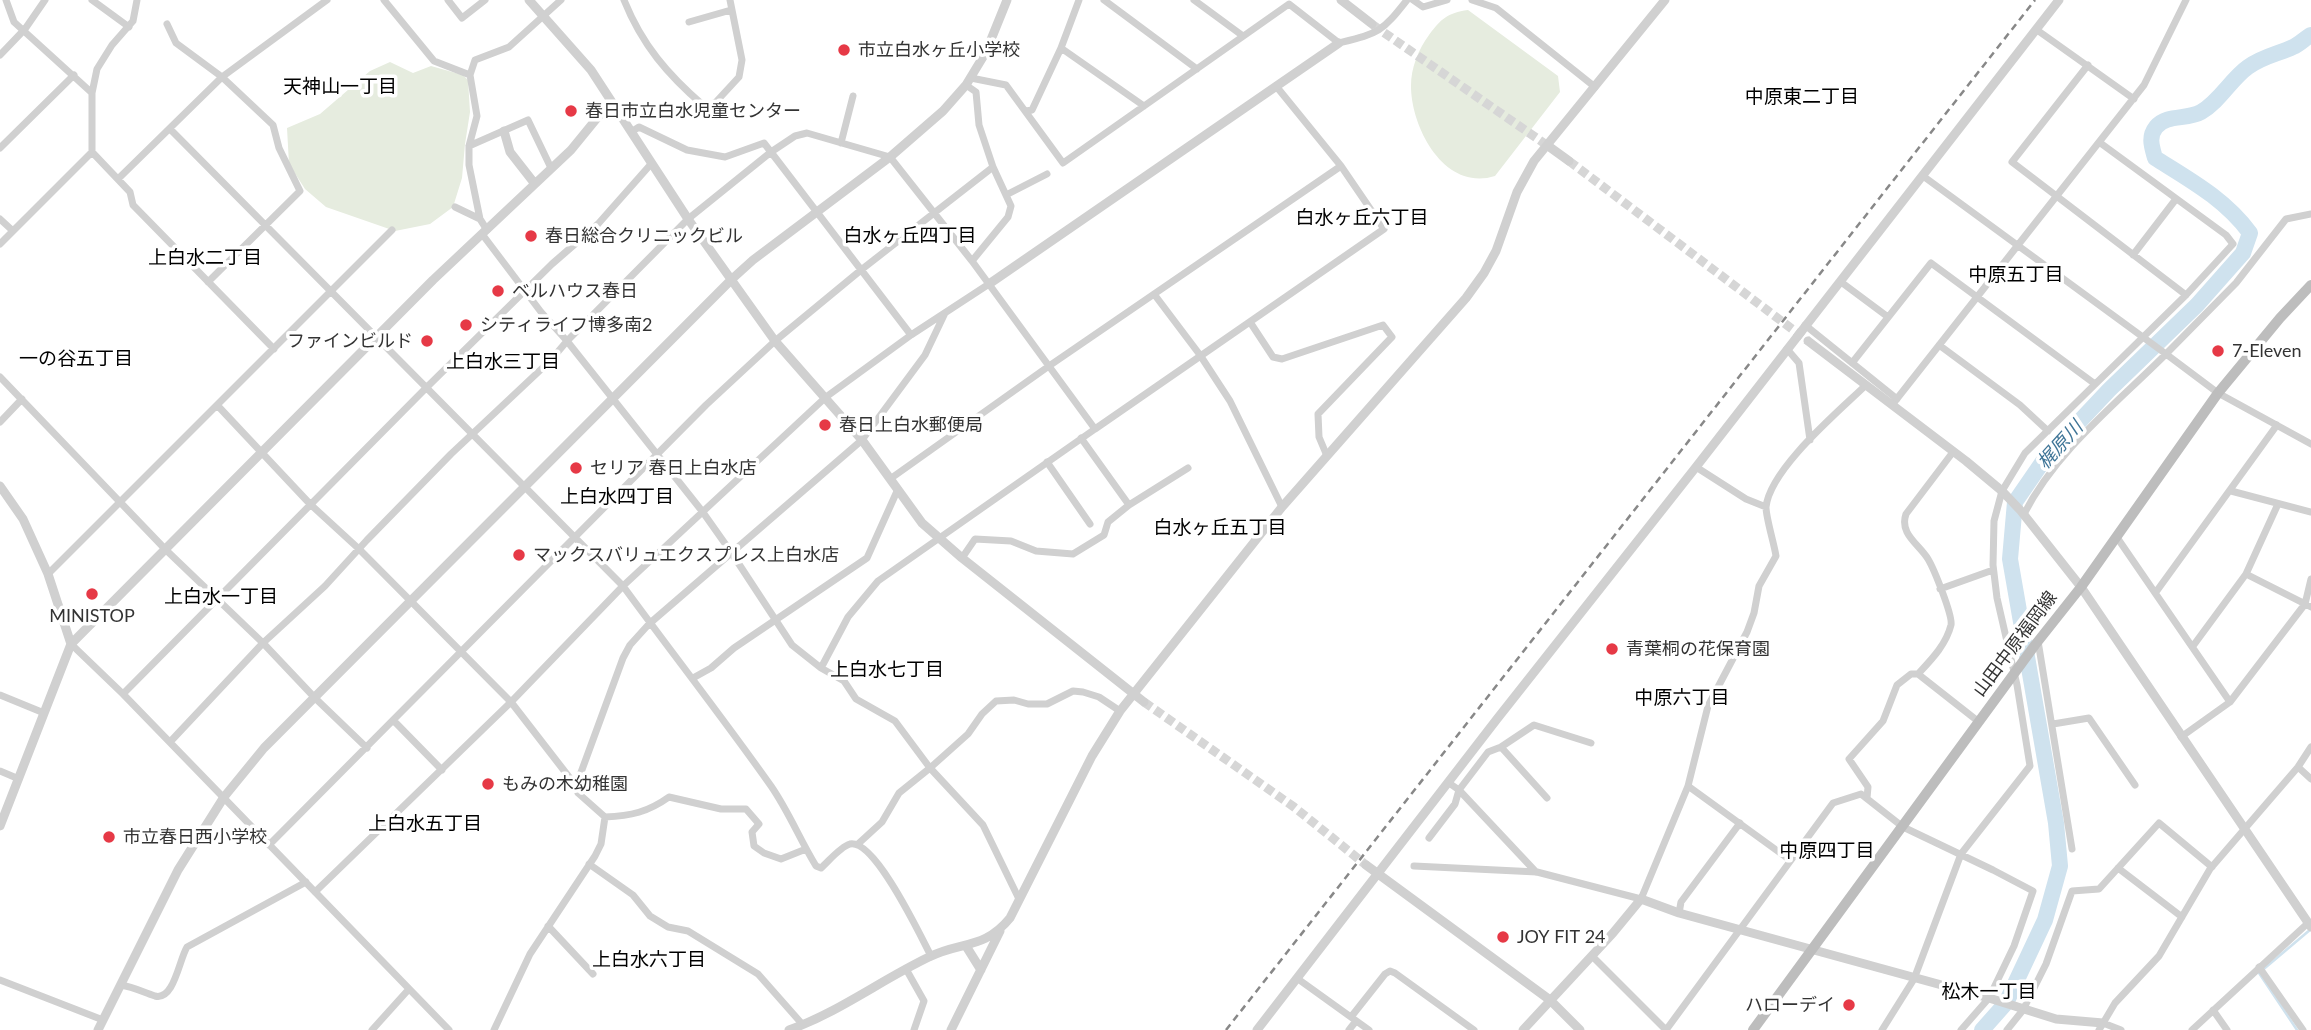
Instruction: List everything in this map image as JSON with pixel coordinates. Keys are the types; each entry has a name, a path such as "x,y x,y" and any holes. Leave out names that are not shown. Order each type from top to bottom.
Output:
{"main road":[{"name":"山田中原福岡線","path":"1753,1030 2017,669 2081,587 2218,393 2280,318 2307,298 2311,285"}],"street":[{"path":"6,0 14,22 25,29 92,93"},
{"path":"0,55 25,29 45,0"},
{"path":"92,0 129,27"},
{"path":"137,0 133,21 112,45 97,69 92,93 92,152 130,192 133,205 274,349"},
{"path":"308,0 316,8"},
{"path":"118,179 222,77 327,0"},
{"path":"384,0 434,61 470,75"},
{"path":"448,0 461,19 485,0"},
{"path":"529,0 591,70 688,219 775,341 862,440 922,523 962,558 1144,702"},
{"path":"561,0 509,47 475,60 470,75 477,116 469,146 469,164 484,232 541,312 568,341 702,511 792,645 821,668 844,681 856,699 895,721 930,768 983,825 1019,900"},
{"path":"624,0 632,21 655,57 676,82 704,106 715,103 739,77 742,60 730,0"},
{"path":"98,1030 178,870 224,797 264,748 732,279 890,156 943,111 969,82 993,38 1007,0"},
{"path":"1026,111 1032,110 1061,48 1079,0"},
{"path":"1104,0 1197,69"},
{"path":"1194,0 1243,36"},
{"path":"1341,0 1372,24"},
{"path":"315,892 512,702 623,586 826,397 911,335 1339,43 1374,34 1388,24 1406,0"},
{"path":"1413,0 1423,7 1447,0"},
{"path":"1472,0 1496,8 1595,87"},
{"path":"950,1030 1092,755 1120,711 1282,507 1466,298 1496,251 1517,192 1534,161 1665,0"},
{"path":"1257,1030 2059,0"},
{"path":"1895,402 2134,99 2144,85 2186,0"},
{"path":"969,82 1006,85 1063,163 1243,36 1286,2 1339,43"},
{"path":"689,22 731,10"},
{"path":"167,24 176,43 222,77 273,125 279,149 300,191 208,282"},
{"path":"2037,30 2134,99"},
{"path":"1061,48 1144,106"},
{"path":"2088,65 2012,162 2186,295"},
{"path":"0,148 74,75"},
{"path":"969,82 976,92 979,125 993,167 1011,206 1008,217 972,261"},
{"path":"821,668 848,617 878,581 1384,229 1340,166 1276,86"},
{"path":"841,143 853,96"},
{"path":"0,825 71,644 375,338 571,150 611,101"},
{"path":"469,146 528,120 551,168"},
{"path":"631,132 639,127 687,150 725,157 764,143 911,335"},
{"path":"170,129 623,586 772,788 817,866 821,868 849,844 858,844 868,850 897,891 931,956"},
{"path":"504,131 510,152 534,184"},
{"path":"170,742 263,643 325,586 473,433 551,360 688,219 795,136 807,134 890,156 972,261 1094,429"},
{"path":"1882,1030 1914,979 1961,855 2030,766 2017,669 1997,597 1993,570 1994,521 2004,492 2025,453 2186,295 2233,244 2226,235 2099,142"},
{"path":"1551,148 1569,161"},
{"path":"0,244 92,152"},
{"path":"123,694 426,388 598,224 651,164"},
{"path":"890,479 1340,166"},
{"path":"269,845 575,536 679,435 686,424 775,341 993,167"},
{"path":"1006,195 1047,174"},
{"path":"1923,176 2218,393 2311,444"},
{"path":"2133,255 2176,198"},
{"path":"455,207 480,219"},
{"path":"2022,513 2046,475 2236,283 2286,219 2311,214"},
{"path":"0,219 12,232"},
{"path":"48,573 392,230"},
{"path":"1852,363 1931,263 2095,384"},
{"path":"1841,282 1888,317"},
{"path":"1154,294 1200,355 1230,401 1282,507"},
{"path":"576,786 630,645 650,623 862,440 925,355 946,312"},
{"path":"1250,322 1273,357 1282,359 1383,324 1392,337 1318,414 1319,437 1327,456"},
{"path":"1805,325 1953,452 2004,492 2022,513 2081,587 2310,925 2259,967 2192,1030"},
{"path":"1808,341 1866,385 1895,402"},
{"path":"1939,345 2020,405 2048,431"},
{"path":"1787,349 1799,363 1810,440"},
{"path":"0,377 166,550 367,748"},
{"path":"1523,1030 1592,956 1640,899 1688,786 1708,706 1747,632 1763,577 1776,556 1766,507 1770,492 1779,474 1866,385"},
{"path":"0,422 22,399"},
{"path":"217,405 310,504 359,549 512,702 576,786 578,793 605,817 622,817 652,810 668,797 721,809 746,809 759,824 752,832 754,846 764,853 781,859 806,849"},
{"path":"2156,592 2277,425"},
{"path":"1081,438 1129,505"},
{"path":"1918,674 1939,650 1952,622 1928,559 1906,532 1903,523 1906,514 1953,452"},
{"path":"1047,461 1090,524"},
{"path":"1696,467 1746,499 1766,507"},
{"path":"962,558 975,539 1011,541 1036,551 1073,554 1104,535 1108,522 1129,505 1188,468"},
{"path":"0,486 23,519 48,573 71,644 224,797 449,1030"},
{"path":"693,678 867,558 898,489"},
{"path":"2231,491 2311,512"},
{"path":"2193,646 2246,574 2278,504"},
{"path":"2116,536 2230,702"},
{"path":"1940,589 1993,570"},
{"path":"2246,574 2308,605"},
{"path":"2181,737 2230,702 2308,605 2311,579"},
{"path":"2037,643 2053,724 2071,849"},
{"path":"1867,798 1868,787 1849,759 1883,721 1897,685 1911,674 1918,674 1979,722"},
{"path":"858,844 882,822 899,793 968,734 982,714 996,701 1014,700 1028,705 1047,704 1073,691 1099,697 1120,711"},
{"path":"0,695 44,713"},
{"path":"2053,724 2089,718 2134,785"},
{"path":"393,720 442,770"},
{"path":"1429,838 1455,804 1459,790 1488,752 1501,747 1534,725 1591,743"},
{"path":"1501,747 1547,798"},
{"path":"2101,1027 2115,1003 2159,956 2212,867 2311,747"},
{"path":"2298,766 2311,779"},
{"path":"0,771 19,779"},
{"path":"1449,783 1459,790 1537,873"},
{"path":"1688,786 1790,860"},
{"path":"1592,956 1666,1030 1833,803 1861,794 1903,827 2033,891 2014,946 1989,998 1961,1030"},
{"path":"494,1030 530,954 601,844 605,817"},
{"path":"1679,913 1681,902 1740,823"},
{"path":"2007,1030 2023,1010 2046,964 2072,891 2099,889 2159,823 2212,867"},
{"path":"589,864 633,895 649,916 668,927 688,931 758,974 803,1025"},
{"path":"1366,865 1550,1000 1580,1030"},
{"path":"1414,866 1537,873 1640,899 1679,913 2056,1019 2121,1030"},
{"path":"2118,868 2182,917"},
{"path":"121,985 158,997 165,995 172,986 187,947 306,882"},
{"path":"548,926 593,974"},
{"path":"792,1030 829,1014 931,956 987,939 1002,928"},
{"path":"966,946 981,970"},
{"path":"2259,967 2303,1030"},
{"path":"906,969 924,1001 914,1030"},
{"path":"1349,1030 1353,1019 1385,974 1390,971 1474,1030"},
{"path":"1298,979 1369,1030"},
{"path":"0,980 103,1020"},
{"path":"372,1030 409,989"},
{"path":"2213,1010 2227,1030"}],"shaded area":[{"path":"1468,10 1558,76 1560,92 1495,176 1477,178 1460,174 1446,165 1434,152 1417,120 1411,86 1416,59 1429,35 1445,18"},
{"path":"390,62 413,73 431,66 463,75 468,80 470,112 462,178 453,207 430,224 395,231 326,207 305,189 289,164 287,128 320,114 370,71"}],"waterway":[{"name":"梶原川","path":"1982,1030 2006,1003 2045,920 2060,866 2056,823 2010,559 2015,502 2046,457 2109,390 2197,305 2243,253 2250,233 2230,210 2194,182 2155,158 2151,142 2156,127 2166,120 2201,112 2248,67 2296,46 2311,35"},
{"path":"2297,1030 2259,973 2311,929"}],"tunnel":[{"path":"1373,25 1551,148"},
{"path":"1569,161 1808,341"},
{"path":"1144,702 1294,807 1366,865"}],"railway":[{"path":"1226,1030 2035,0"}],"place":[{"name":"市立白水ヶ丘小学校","path":"844,50"},
{"name":"春日市立白水児童センター","path":"571,111"},
{"name":"春日総合クリニックビル","path":"531,236"},
{"name":"ベルハウス春日","path":"498,291"},
{"name":"シティライフ博多南2","path":"466,325"},
{"name":"ファインビルド","path":"427,341"},
{"name":"7-Eleven","path":"2218,351"},
{"name":"春日上白水郵便局","path":"825,425"},
{"name":"セリア 春日上白水店","path":"576,468"},
{"name":"マックスバリュエクスプレス上白水店","path":"519,555"},
{"name":"MINISTOP","path":"92,594"},
{"name":"青葉桐の花保育園","path":"1612,649"},
{"name":"もみの木幼稚園","path":"488,784"},
{"name":"市立春日西小学校","path":"109,837"},
{"name":"JOY FIT 24","path":"1503,937"},
{"name":"ハローデイ","path":"1849,1005"}],"district":[{"name":"天神山一丁目","path":"340,87"},
{"name":"中原東二丁目","path":"1802,97"},
{"name":"白水ヶ丘六丁目","path":"1362,218"},
{"name":"白水ヶ丘四丁目","path":"910,236"},
{"name":"上白水二丁目","path":"205,258"},
{"name":"中原五丁目","path":"2016,275"},
{"name":"一の谷五丁目","path":"76,359"},
{"name":"上白水三丁目","path":"503,362"},
{"name":"上白水四丁目","path":"617,497"},
{"name":"白水ヶ丘五丁目","path":"1220,528"},
{"name":"上白水一丁目","path":"221,597"},
{"name":"上白水七丁目","path":"887,670"},
{"name":"中原六丁目","path":"1682,698"},
{"name":"上白水五丁目","path":"425,824"},
{"name":"中原四丁目","path":"1827,851"},
{"name":"上白水六丁目","path":"649,960"},
{"name":"松木一丁目","path":"1989,992"}]}
